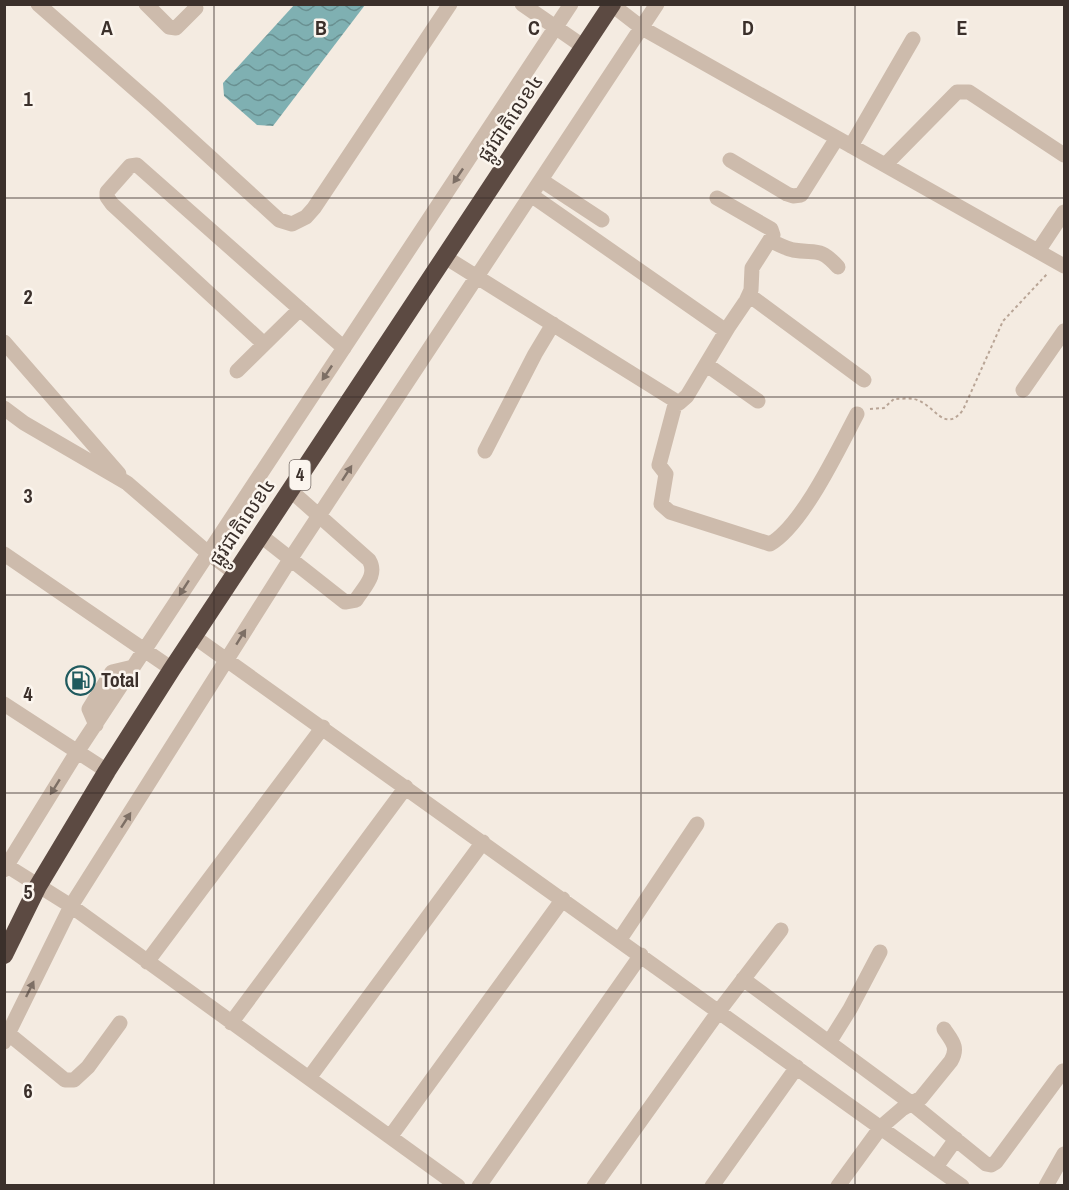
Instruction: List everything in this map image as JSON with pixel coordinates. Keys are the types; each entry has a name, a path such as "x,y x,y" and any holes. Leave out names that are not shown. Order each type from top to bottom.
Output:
{"highway":[{"name":"ផ្លូវជាតិលេខ៤","path":"4,955 38,886 107,771 193,636 612,5"}],"street":[{"path":"38,4 279,220 292,224 306,217 314,208 450,4"},
{"path":"146,4 170,27 176,28 196,8"},
{"path":"522,4 584,47"},
{"path":"459,1185 71,906 5,867 96,725 89,709 112,672 133,667 572,4"},
{"path":"120,1023 88,1067 74,1080 65,1080 6,1035 71,906 291,558 657,4"},
{"path":"612,5 642,28 1062,264"},
{"path":"851,146 913,39"},
{"path":"885,165 937,110 961,91 969,92 1065,155"},
{"path":"730,160 787,194 798,196 801,195 837,138"},
{"path":"264,344 112,204 107,197 107,192 130,166 137,165 344,348"},
{"path":"541,180 602,220"},
{"path":"531,195 726,331"},
{"path":"445,256 679,403 683,402 707,365 749,295 752,268 773,235 771,229 717,198"},
{"path":"1038,251 1065,212"},
{"path":"770,240 794,250 813,250 821,253 828,256 838,267"},
{"path":"749,295 864,380"},
{"path":"237,371 300,309"},
{"path":"484,451 553,324"},
{"path":"1023,390 1065,331"},
{"path":"4,342 127,483 208,553 235,573"},
{"path":"707,365 758,401"},
{"path":"676,401 659,465 666,474 661,504 670,512 770,544 786,531 822,481 857,414"},
{"path":"4,408 24,423 127,483"},
{"path":"261,535 345,603 356,600 373,574 373,567 369,560 290,490"},
{"path":"4,554 172,669"},
{"path":"193,636 620,939 959,1184"},
{"path":"4,704 107,771"},
{"path":"147,962 323,727"},
{"path":"231,1023 406,787"},
{"path":"620,939 697,824"},
{"path":"309,1078 483,842"},
{"path":"390,1137 563,899"},
{"path":"594,1185 780,930"},
{"path":"830,1041 880,952"},
{"path":"479,1185 641,955"},
{"path":"743,979 830,1041 986,1164 991,1165 996,1162 1063,1071"},
{"path":"838,1185 881,1127 911,1103 921,1098 955,1054 955,1046 944,1029"},
{"path":"712,1185 797,1067"},
{"path":"936,1167 957,1139"},
{"path":"1046,1185 1065,1154"}],"path":[{"path":"857,414 871,409 884,408 894,399 914,399 942,418 950,420 957,418 963,410 1003,321 1062,264"}],"water":[{"path":"295,4 365,5 273,126 257,125 224,96 223,83"}],"place":[{"name":"Total","path":"80,680"}]}
